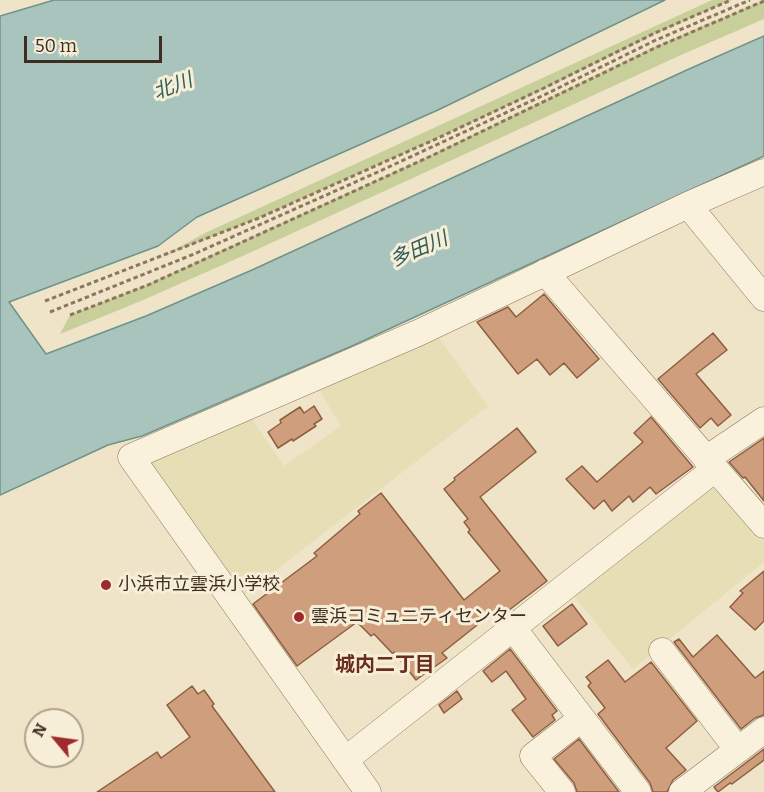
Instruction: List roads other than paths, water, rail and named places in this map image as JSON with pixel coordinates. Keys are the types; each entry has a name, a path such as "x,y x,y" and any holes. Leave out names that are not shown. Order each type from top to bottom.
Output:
{"street":[{"path":"368,792 131,457 418,333 764,171"},
{"path":"688,205 764,298"},
{"path":"545,272 764,525"},
{"path":"345,760 513,628 764,420"},
{"path":"513,628 638,792"},
{"path":"663,651 738,750"},
{"path":"562,792 534,756 581,719"},
{"path":"682,792 764,730"}],"water":[{"path":"54,0 665,0 438,110 197,217 158,246 9,302 46,354 146,316 252,270 764,36 764,156 352,346 142,436 108,445 0,495 0,16"}],"place":[{"name":"小浜市立雲浜小学校","path":"106,585"},
{"name":"雲浜コミュニティセンター","path":"299,617"}],"district":[{"name":"城内二丁目","path":"385,665"}],"water label":[{"name":"北川","path":"173,87"},
{"name":"多田川","path":"419,250"}]}
